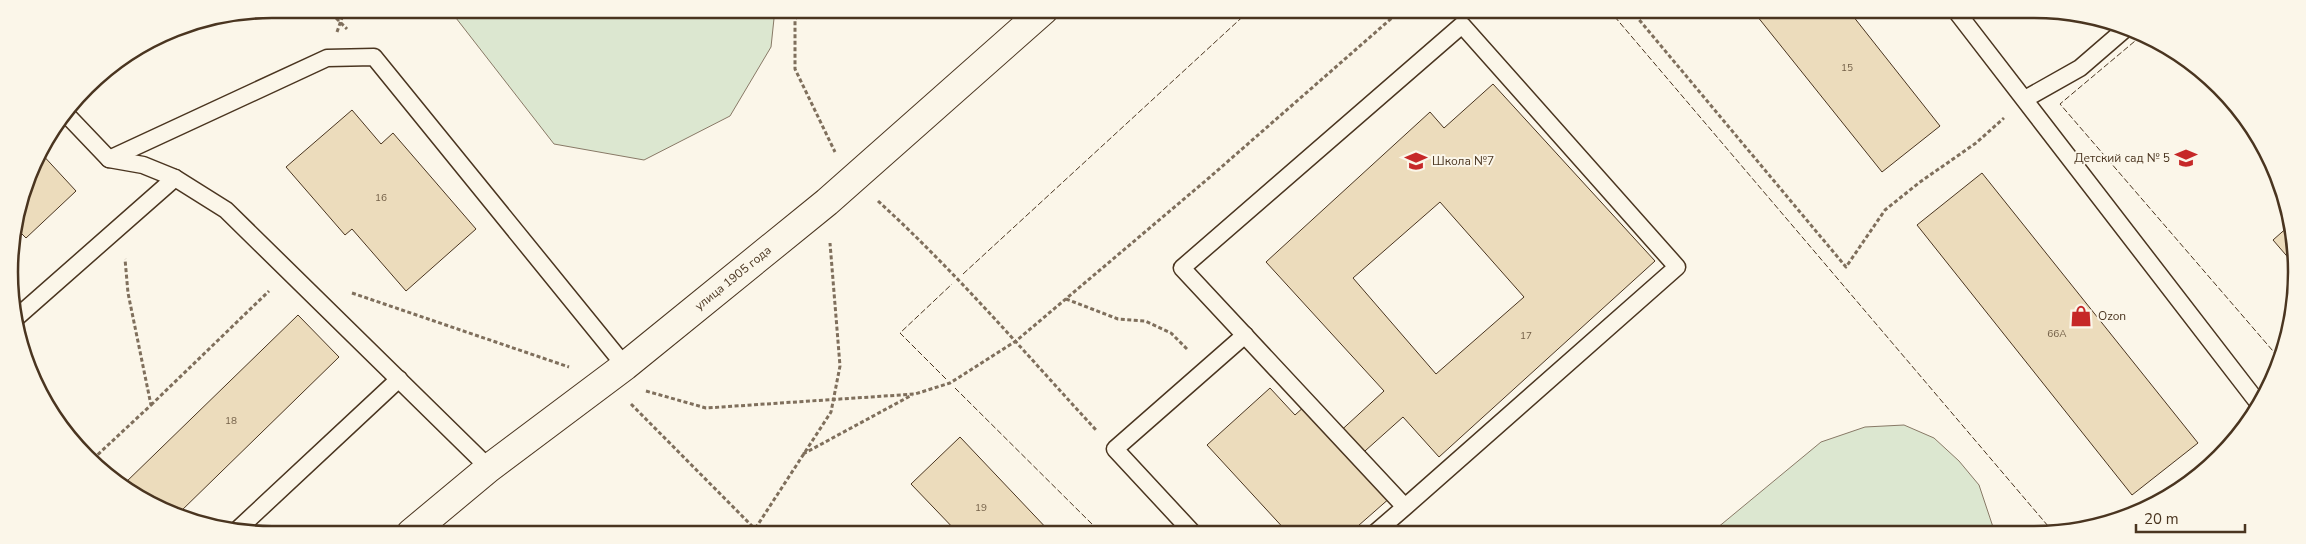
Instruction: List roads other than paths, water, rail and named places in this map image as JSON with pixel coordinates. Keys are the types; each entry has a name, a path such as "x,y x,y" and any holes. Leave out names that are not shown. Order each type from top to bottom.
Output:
{"street":[{"name":"улица 1905 года","path":"419,526 489,468 616,373 827,202 1035,18"}],"lane":[{"path":"1961,18 2254,398"},
{"path":"1383,526 1677,266 1462,25 1182,268 1405,506"},
{"path":"2025,99 2080,68 2121,33"},
{"path":"109,159 327,58 374,56 616,373"},
{"path":"70,118 109,159 143,165 175,178 226,210 489,468"},
{"path":"21,314 175,178"},
{"path":"1186,526 1115,449 1245,335"},
{"path":"243,525 399,379"}],"place":[{"name":"Детский сад № 5","path":"2186,158"},
{"name":"Школа №7","path":"1416,161"},
{"name":"Ozon","path":"2081,316"}]}
